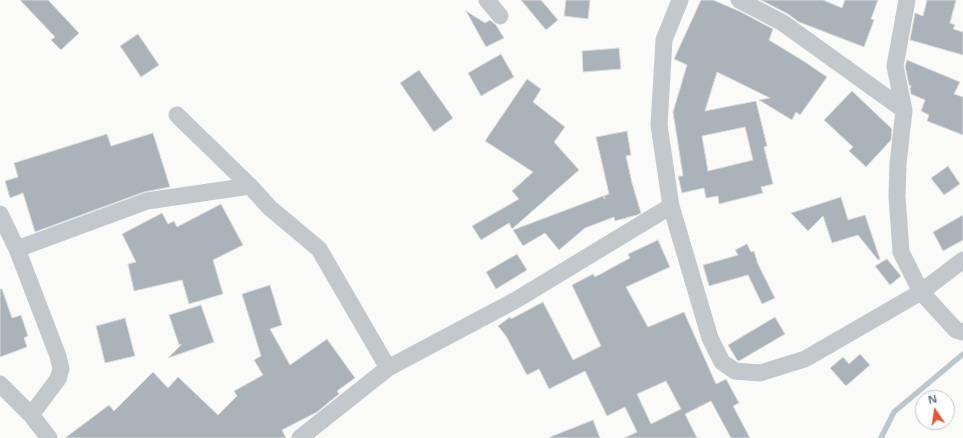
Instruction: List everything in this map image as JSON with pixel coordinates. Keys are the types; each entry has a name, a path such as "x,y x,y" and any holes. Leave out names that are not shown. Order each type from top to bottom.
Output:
{"street":[{"path":"487,0 500,16"},
{"path":"680,0 664,40 659,125 671,206 710,338 722,362 734,371 760,373 805,359 921,292 963,260"},
{"path":"739,0 783,24 904,110"},
{"path":"907,0 895,66 904,110 898,164 897,196 901,252 921,292 960,331"},
{"path":"177,115 250,186 270,208 319,249 388,368"},
{"path":"17,249 147,201 250,186"},
{"path":"300,438 388,368 516,300 671,206"},
{"path":"0,214 17,249 58,356 61,368 58,379 31,415"},
{"path":"0,384 31,415 49,438"}],"building":[{"path":"20,0 48,0 79,33 61,50 51,40 55,37"},
{"path":"521,0 541,0 558,20 546,30"},
{"path":"566,0 590,0 588,19 564,16"},
{"path":"701,0 713,0 741,12 773,29 769,40 827,77 800,115 796,112 792,120 759,100 770,98 717,72 705,111 756,101 767,146 764,147 773,184 761,187 763,193 719,204 718,196 706,198 704,188 682,193 678,176 683,176 673,112 687,65 674,59","holes":["745,127 753,160 708,171 702,136"]},
{"path":"761,0 823,0 842,8 845,0 878,0 871,19 874,20 864,47 799,22 788,14"},
{"path":"927,0 956,0 950,23 955,25 953,29 963,32 963,55 910,40 915,13 923,16"},
{"path":"466,11 485,23 490,20 496,25 504,38 486,47"},
{"path":"138,34 159,65 141,77 120,46"},
{"path":"619,48 621,69 583,72 582,51"},
{"path":"501,54 514,77 481,96 468,73"},
{"path":"907,60 960,82 954,94 963,97 963,135 927,121 929,115 921,111 925,100 911,94 911,86 909,85 905,66"},
{"path":"419,70 453,118 434,132 400,83"},
{"path":"527,79 541,89 533,102 565,127 554,142 579,170 512,229 509,223 481,240 472,226 519,199 512,191 533,172 485,141"},
{"path":"852,91 892,129 891,140 866,167 849,151 853,147 824,120"},
{"path":"627,131 631,155 626,156 641,213 615,221 614,217 585,228 559,250 545,233 523,246 513,230 603,196 605,199 604,196 609,194 596,137"},
{"path":"153,133 170,187 144,192 35,232 23,193 10,198 5,181 18,177 14,163 107,134 111,146"},
{"path":"948,166 960,184 944,195 931,178"},
{"path":"841,197 848,220 865,215 880,259 878,260 858,235 832,243 823,216 808,231 791,213"},
{"path":"221,204 243,245 213,260 223,294 189,304 182,280 134,291 128,264 136,262 122,234 162,213 168,224 174,221 177,227"},
{"path":"963,215 963,240 943,251 933,232"},
{"path":"658,240 670,267 626,287 648,327 684,312 716,384 726,379 739,403 733,406 750,438 731,438 711,401 685,414 697,438 624,438 637,432 625,407 607,416 585,371 549,389 539,369 527,375 506,336 498,326 510,317 511,319 543,302 573,360 601,346 572,285 593,274 595,277 630,258 628,254","holes":["666,381 681,409 651,424 637,394"]},
{"path":"747,244 751,252 754,251 758,264 775,298 762,304 748,275 709,286 703,265 738,255 735,250"},
{"path":"517,254 527,270 496,289 486,272"},
{"path":"887,259 901,276 890,285 875,266"},
{"path":"270,285 282,325 270,329 290,365 327,339 355,378 337,391 339,394 317,412 282,430 286,438 65,438 109,405 114,411 153,372 168,388 178,377 218,415 237,396 234,391 263,375 254,360 261,356 242,294"},
{"path":"0,289 2,289 12,318 21,315 28,336 24,338 27,347 0,357"},
{"path":"201,305 214,342 168,358 182,344 179,345 169,315"},
{"path":"775,317 785,334 739,361 737,360 728,345"},
{"path":"125,318 135,356 105,363 96,326"},
{"path":"860,354 870,365 846,386 830,368 843,357 849,364"},
{"path":"593,420 600,438 550,438 550,437"}],"waterway":[{"path":"881,438 894,412 963,354"}]}
